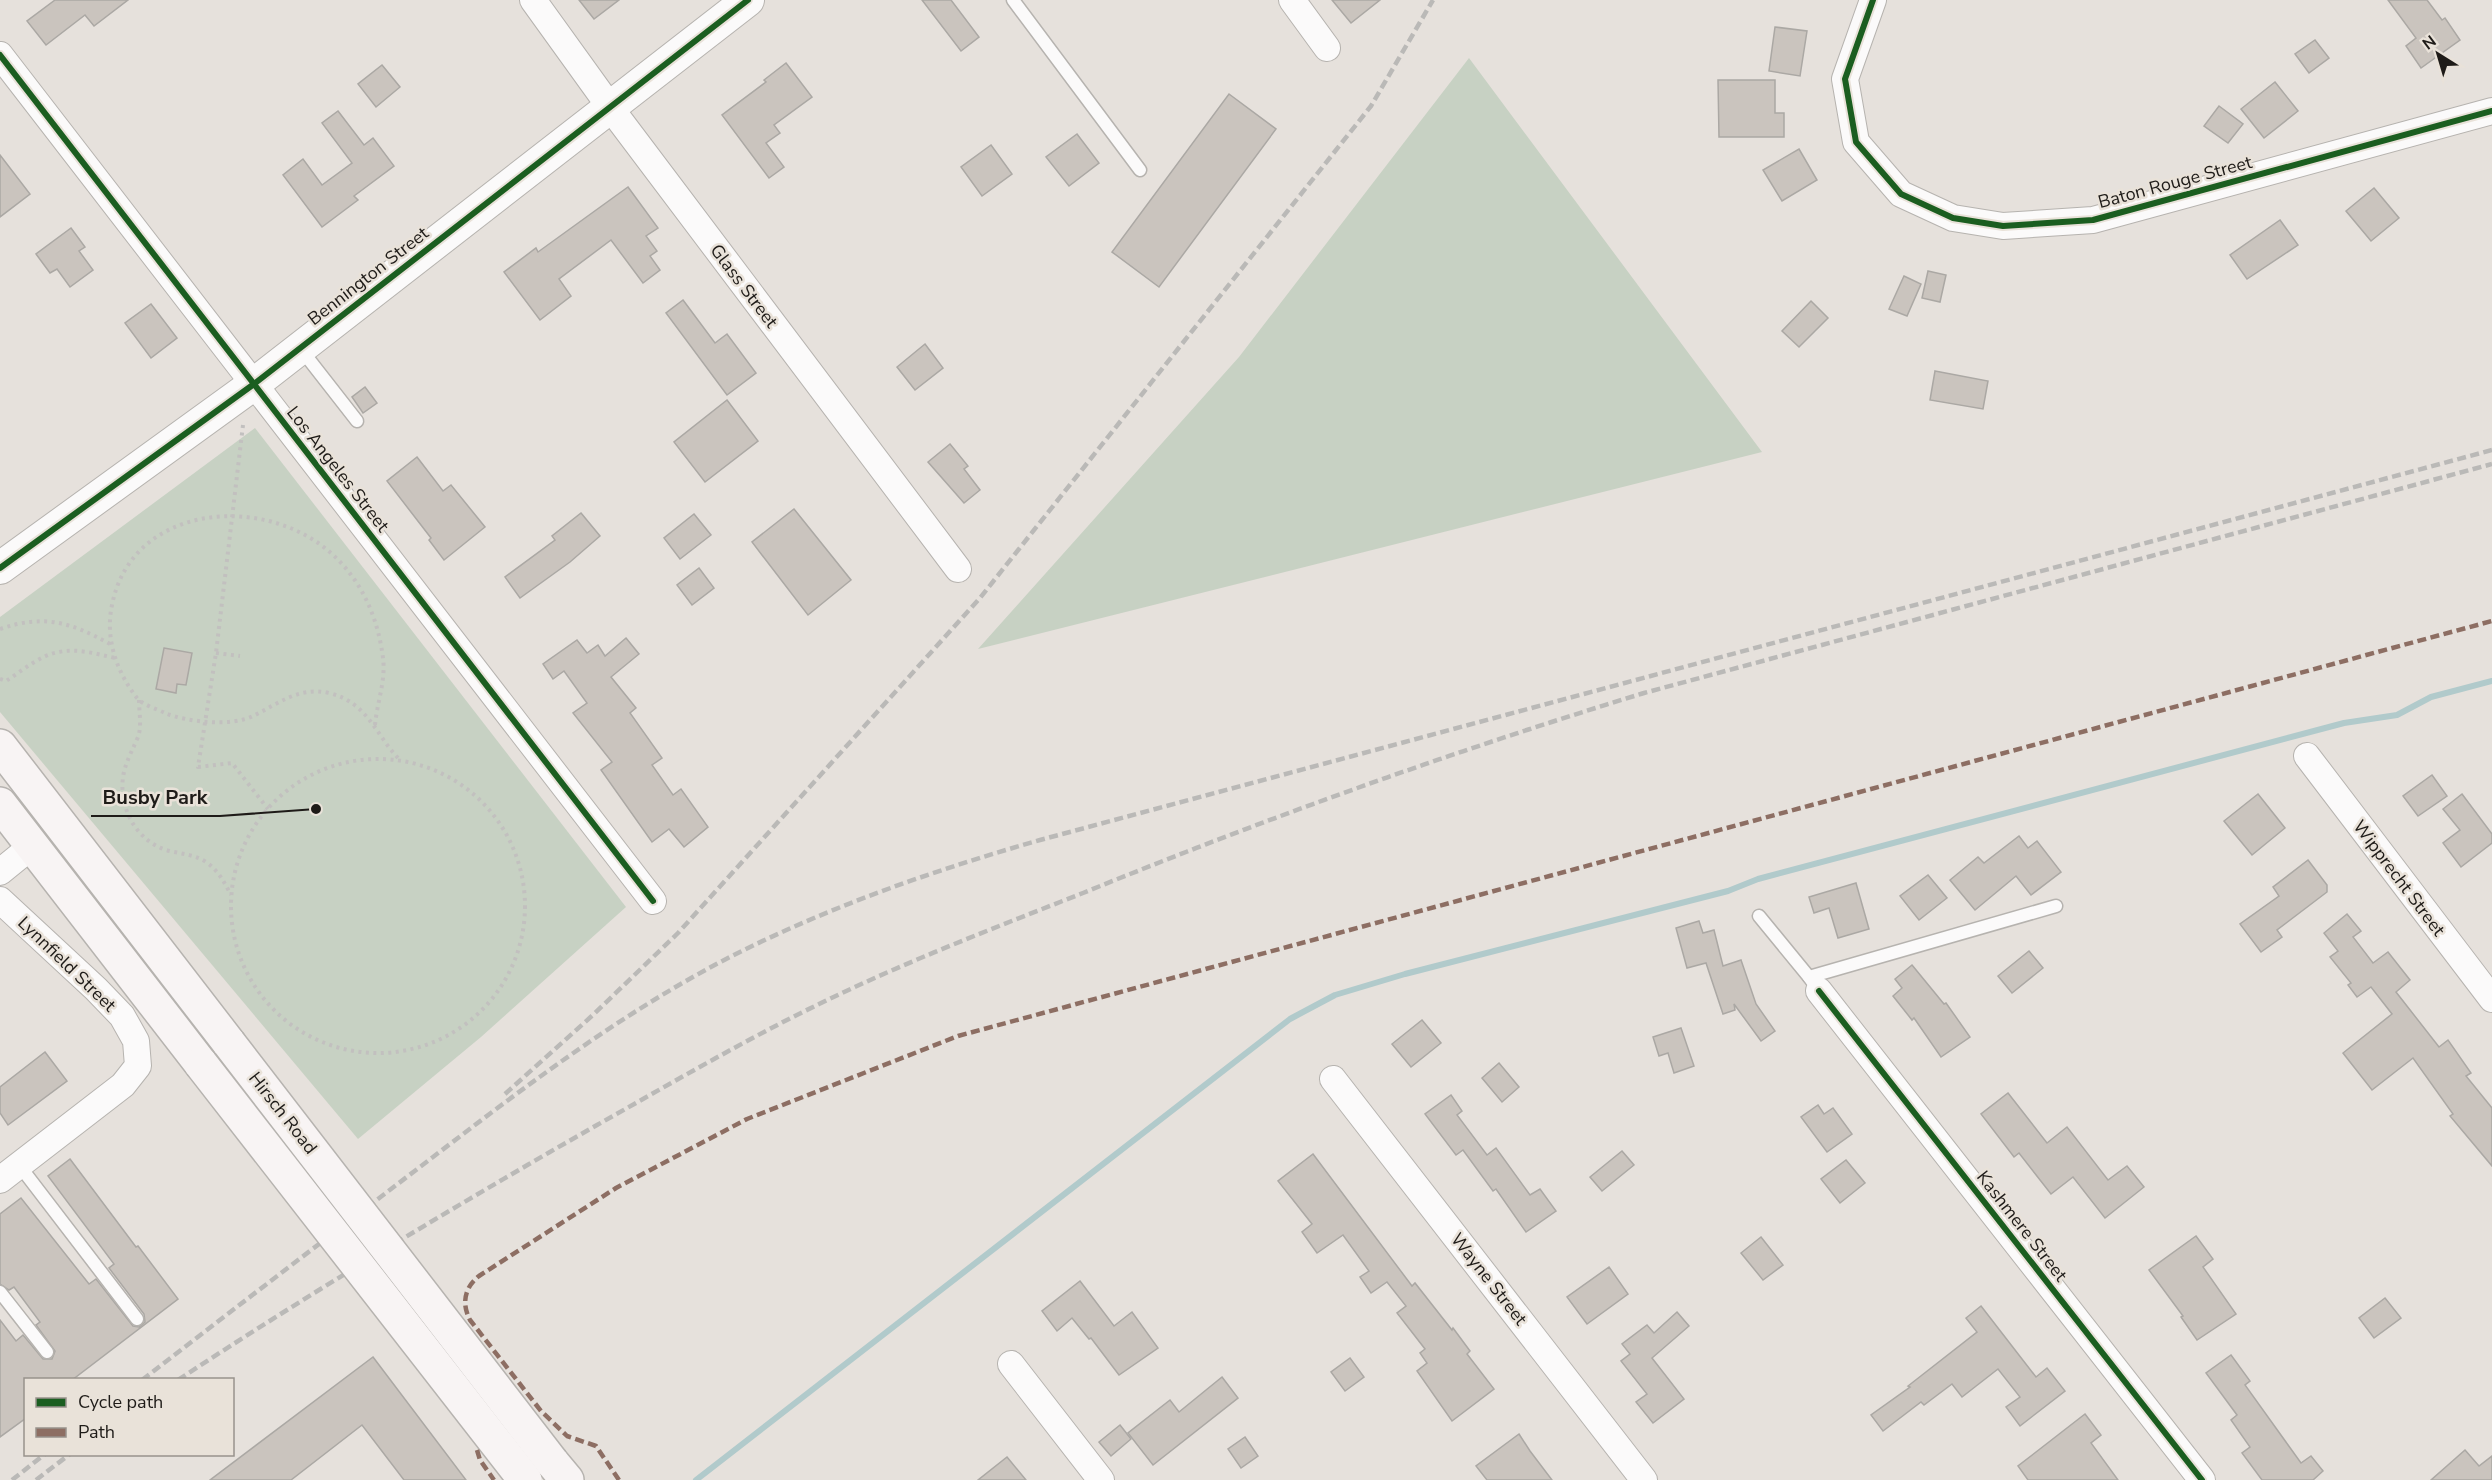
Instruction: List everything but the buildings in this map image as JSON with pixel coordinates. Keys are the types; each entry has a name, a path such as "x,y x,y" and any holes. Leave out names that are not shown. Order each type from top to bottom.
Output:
{"main road":[{"name":"Hirsch Road","path":"0,746 560,1471"},
{"name":"Hirsch Road","path":"0,804 525,1480"}],"street":[{"name":"Glass Street","path":"533,0 609,106 958,569"},
{"name":"Bennington Street","path":"0,568 254,384 748,0"},
{"path":"1292,0 1327,48"},
{"name":"Baton Rouge Street","path":"1873,0 1845,79 1857,142 1900,194 1953,218 2003,226 2092,220 2492,111"},
{"name":"Los Angeles Street","path":"0,55 653,901"},
{"name":"Wipprecht Street","path":"2307,756 2492,999"},
{"path":"0,872 32,846"},
{"name":"Lynnfield Street","path":"0,900 122,1016 136,1041 138,1066 123,1085 10,1172"},
{"name":"Kashmere Street","path":"1814,984 2202,1480"},
{"name":"Wayne Street","path":"1333,1079 1644,1480"},
{"path":"1011,1364 1101,1480"}],"lane":[{"path":"1013,0 1140,170"},
{"path":"300,348 357,421"},
{"path":"1759,916 1814,984 2056,906"},
{"path":"10,1172 137,1319"},
{"path":"0,1292 47,1352"}],"path":[{"path":"243,425 216,653 198,767 232,763 268,809"},
{"path":"231,896 221,876 207,863 197,857 166,850 152,843 134,826 126,812 122,780 127,759 140,728 139,700 110,645 110,615 114,594 135,556 151,541 183,524 209,517 231,515 266,520 307,536 332,554 356,580 375,620 384,660 375,725"},
{"path":"0,629 36,620 69,624 110,645"},
{"path":"0,680 6,681 41,659 59,652 83,651 115,658"},
{"path":"216,653 240,656"},
{"path":"139,700 176,717 196,722 205,720 234,723 252,716 283,698 316,692 330,693 359,709 375,725 386,747 400,760"},
{"path":"378,759 400,760 442,773 479,797 506,832 522,873 525,917 519,949 506,979 479,1014 442,1039 400,1052 356,1052 314,1039 295,1028 278,1015 250,981 234,940 231,896 240,853 250,833 268,809 295,785 335,765 378,759"}],"green space":[{"path":"1469,58 1762,452 978,649 1239,357"},
{"path":"255,428 626,907 481,1037 358,1139 0,712 0,617"}],"waterway":[{"path":"696,1480 1290,1019 1335,995 1405,974 1728,891 1758,879 2344,723 2397,715 2431,697 2492,681"}],"railway":[{"path":"505,1094 594,1014 678,933 980,598 1371,106 1433,0"},
{"path":"145,1378 504,1103 576,1051 689,979 728,958 842,906 960,864 1040,840 2492,450"},
{"path":"181,1378 333,1281 438,1218 597,1125 763,1033 819,1004 917,960 1152,865 1432,762 1644,693 2492,464"},
{"path":"12,1480 42,1456"},
{"path":"36,1480 67,1456"}],"marked path":[{"path":"619,1480 596,1446 567,1436 541,1411 470,1320 465,1302 468,1290 479,1276 616,1188 747,1119 958,1036 2492,621"},
{"path":"477,1450 480,1460 494,1480"}],"cycle path":[{"path":"0,568 254,384 748,0"},
{"path":"1873,0 1845,79 1856,142 1901,194 1953,218 2003,226 2093,220 2492,111"},
{"path":"0,55 653,901"},
{"path":"1819,991 2202,1480"}],"place":[{"name":"Busby Park","path":"316,809"}]}
